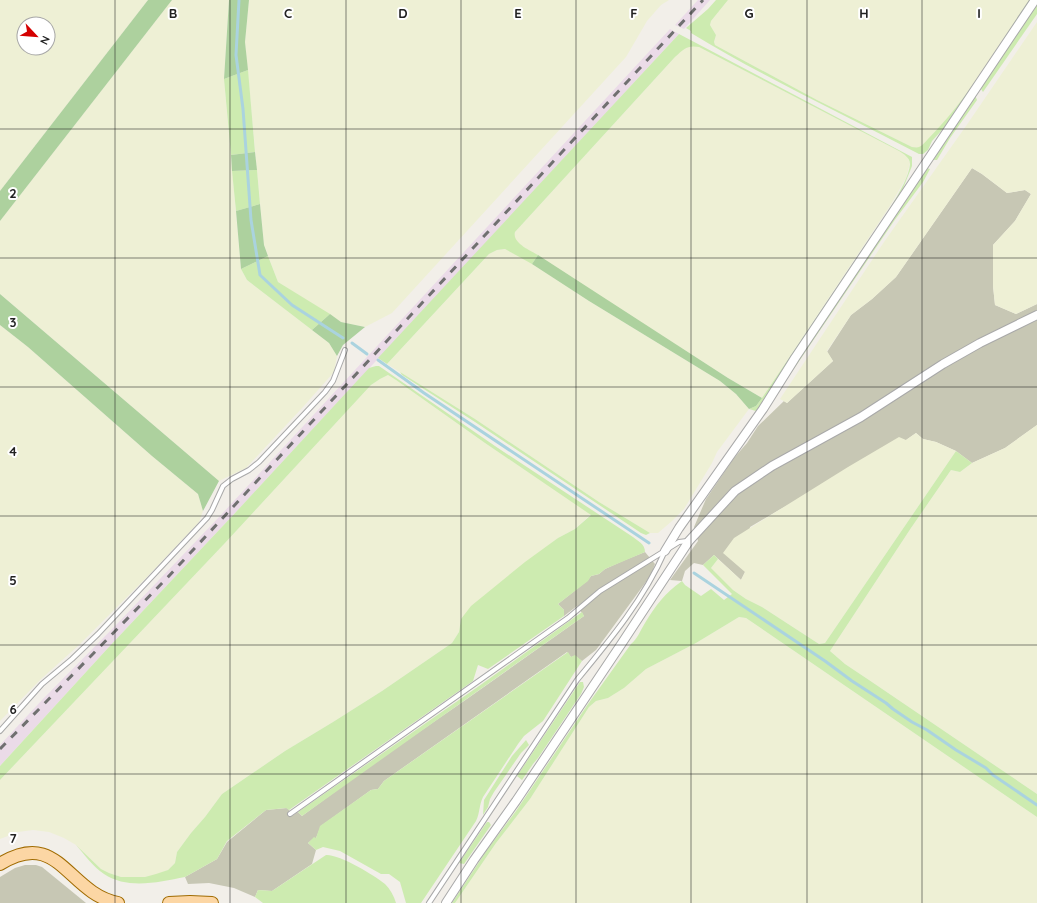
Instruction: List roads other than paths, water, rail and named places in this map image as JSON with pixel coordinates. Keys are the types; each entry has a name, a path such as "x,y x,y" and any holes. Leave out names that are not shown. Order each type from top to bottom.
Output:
{"main road":[{"path":"0,864 18,855 28,853 43,854 58,862 88,890 105,899 118,903"},
{"path":"169,903 212,903"}],"street":[{"path":"665,551 679,528 763,409 799,351 1035,0"},
{"path":"446,903 474,860 516,801 689,541 736,491 772,466 861,416 943,364 980,343 1037,315"}],"lane":[{"path":"0,731 42,684 72,659 98,634 204,522 212,510 223,486 259,462 325,392 333,381 345,350"},
{"path":"290,814 568,618 600,591 679,542 689,541"},
{"path":"429,903 577,680 604,648 648,585 665,551"}],"waterway":[{"path":"239,0 236,55 243,109 251,220 260,275 292,305 343,338"},
{"path":"352,343 367,354"},
{"path":"378,360 424,393 649,543"},
{"path":"694,573 825,661 912,722 986,768 993,775 1037,805"}],"railway":[{"path":"0,749 168,577 703,0"}]}
